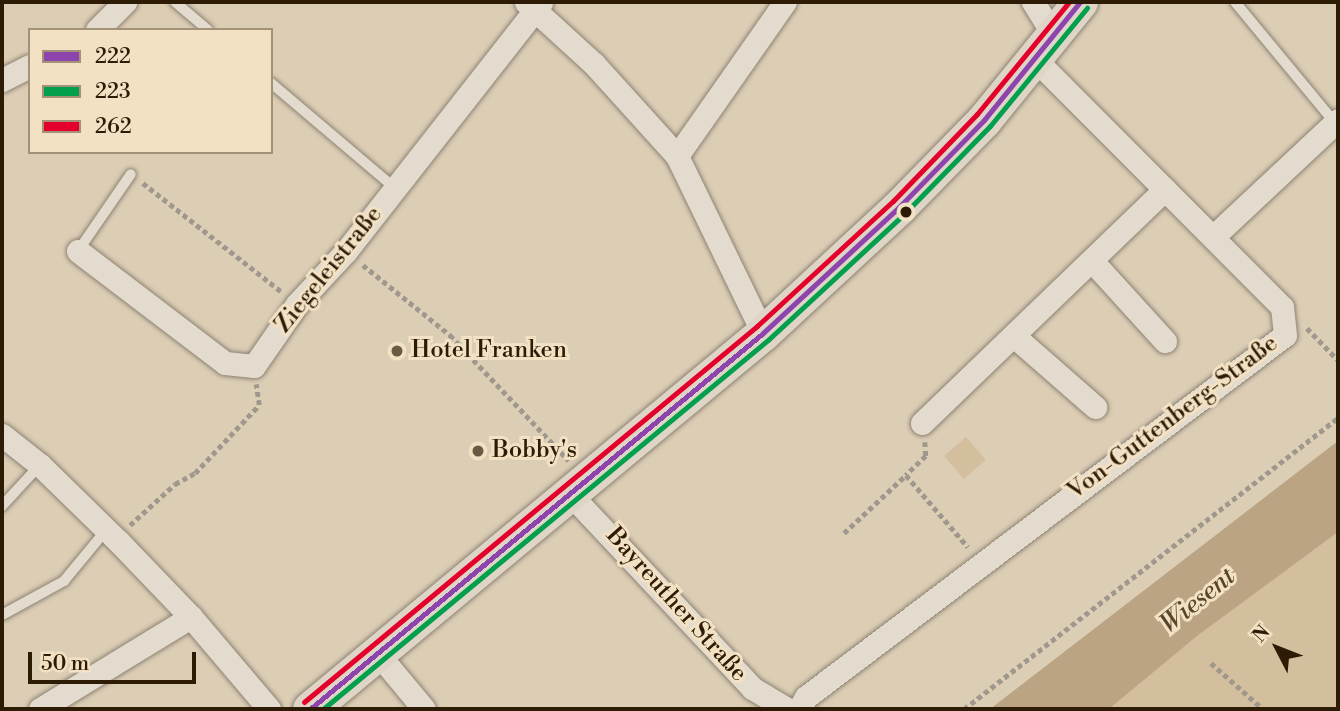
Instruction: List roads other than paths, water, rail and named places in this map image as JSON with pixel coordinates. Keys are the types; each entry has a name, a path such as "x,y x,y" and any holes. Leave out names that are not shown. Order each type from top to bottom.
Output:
{"main road":[{"path":"310,709 379,655 763,333 899,207 1045,47 1080,2"}],"street":[{"path":"99,28 125,2"},
{"path":"677,156 785,2"},
{"name":"Von-Guttenberg-Straße","path":"799,709 806,697 981,562 1285,335 1282,307 1215,235 1165,189 1045,47 1033,2"},
{"name":"Ziegeleistraße","path":"78,251 225,363 254,366 297,304 346,251 535,4 677,156 763,333"},
{"path":"2,80 28,67"},
{"path":"1215,235 1337,123"},
{"path":"922,423 1093,262 1165,189"},
{"path":"1093,262 1164,341"},
{"path":"1014,336 1095,407"},
{"path":"2,435 40,466 112,535 191,617 269,709"},
{"name":"Bayreuther Straße","path":"579,488 600,522 752,688 787,709"},
{"path":"40,709 191,617"},
{"path":"379,655 425,709"}],"lane":[{"path":"175,2 206,28"},
{"path":"1235,2 1337,123"},
{"path":"273,85 395,188"},
{"path":"78,251 131,174"},
{"path":"2,506 40,466"},
{"path":"2,615 64,581 112,535"}],"water":[{"name":"Wiesent","path":"1338,441 1338,532 1197,636 1109,709 990,709"}],"place":[{"name":"Hotel Franken","path":"397,351"},
{"name":"Bobby's","path":"478,451"}]}
